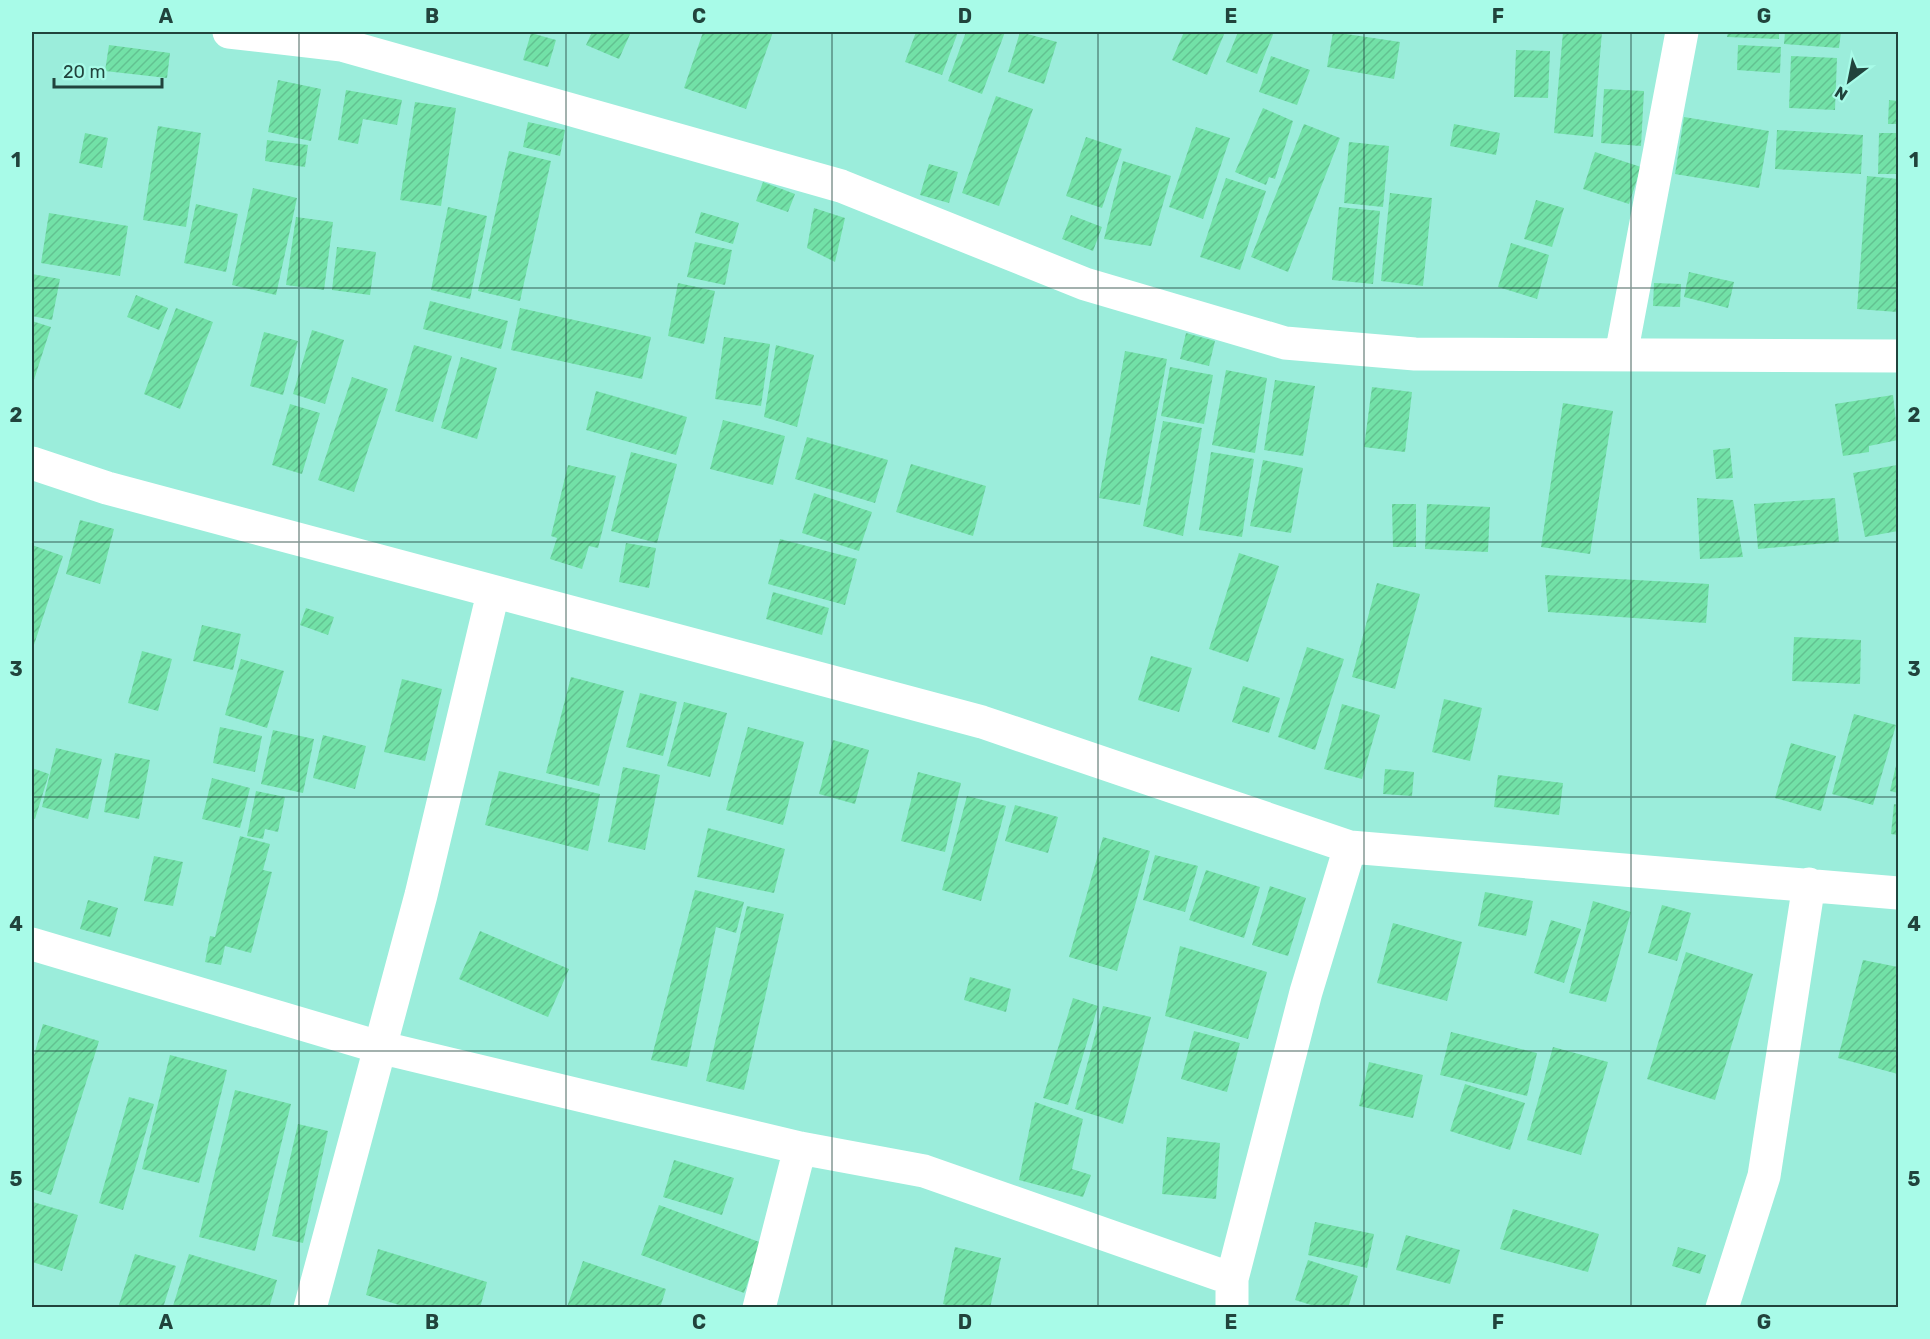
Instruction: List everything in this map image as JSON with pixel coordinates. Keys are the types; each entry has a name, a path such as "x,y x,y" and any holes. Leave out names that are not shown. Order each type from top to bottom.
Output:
{"street":[{"path":"229,32 342,45 841,186 1085,284 1285,343 1415,354 1899,356"},
{"path":"1621,356 1682,32"},
{"path":"32,463 107,488 982,722 1350,847 1899,893"},
{"path":"310,1308 421,895 493,593"},
{"path":"32,944 379,1047 800,1148 924,1171 1232,1293 1306,992 1350,847"},
{"path":"1722,1308 1764,1176 1809,884"},
{"path":"759,1308 800,1148"}],"building":[{"path":"592,32 631,32 619,59 586,45"},
{"path":"703,32 773,32 746,109 684,88"},
{"path":"916,32 958,32 942,75 905,62"},
{"path":"966,32 1005,32 982,94 948,81"},
{"path":"1020,32 1057,42 1044,84 1008,72"},
{"path":"1184,32 1225,32 1207,75 1172,60"},
{"path":"1238,32 1274,32 1257,74 1226,62"},
{"path":"1333,32 1400,42 1394,79 1327,67"},
{"path":"1563,32 1602,32 1593,137 1554,133"},
{"path":"1728,32 1779,32 1779,39 1727,37"},
{"path":"1785,32 1841,32 1839,48 1784,44"},
{"path":"531,33 556,40 548,67 523,60"},
{"path":"109,45 170,53 167,78 105,71"},
{"path":"1738,45 1781,47 1780,73 1737,70"},
{"path":"1516,50 1550,51 1548,98 1514,97"},
{"path":"1271,56 1310,70 1297,105 1259,92"},
{"path":"1791,56 1837,58 1835,110 1789,108"},
{"path":"278,80 321,89 311,141 268,132"},
{"path":"1604,89 1644,91 1641,146 1601,143"},
{"path":"346,90 402,100 397,125 363,119 358,144 338,140"},
{"path":"996,96 1033,109 999,206 962,193"},
{"path":"1889,100 1898,101 1898,124 1888,124"},
{"path":"415,102 456,108 441,206 400,200"},
{"path":"1263,108 1293,121 1275,179 1269,177 1266,185 1235,172"},
{"path":"1684,117 1769,131 1759,188 1675,174"},
{"path":"528,122 565,130 560,156 523,147"},
{"path":"1304,124 1340,138 1288,272 1251,257"},
{"path":"1454,124 1500,133 1496,155 1450,146"},
{"path":"158,126 201,133 186,227 143,220"},
{"path":"1196,127 1230,138 1203,219 1169,207"},
{"path":"1777,130 1863,135 1861,174 1775,169"},
{"path":"85,133 108,138 102,168 79,163"},
{"path":"1879,133 1898,133 1898,174 1878,174"},
{"path":"1086,137 1122,149 1102,208 1066,196"},
{"path":"267,140 308,145 305,167 265,161"},
{"path":"1349,142 1389,146 1383,207 1344,203"},
{"path":"509,151 551,161 520,301 478,291"},
{"path":"1595,152 1641,167 1629,204 1583,189"},
{"path":"1123,161 1171,176 1151,246 1104,239"},
{"path":"929,164 958,172 949,203 920,195"},
{"path":"1867,176 1898,179 1897,312 1857,309"},
{"path":"1226,178 1266,191 1240,270 1200,257"},
{"path":"763,182 795,194 788,212 756,201"},
{"path":"253,188 297,198 276,295 232,285"},
{"path":"1390,193 1432,198 1423,286 1381,281"},
{"path":"1536,200 1564,208 1552,247 1524,239"},
{"path":"196,204 238,214 226,272 184,263"},
{"path":"448,207 487,216 470,299 431,290"},
{"path":"1339,207 1380,211 1373,284 1332,280"},
{"path":"814,208 845,218 835,262 807,248"},
{"path":"701,212 739,223 733,244 695,233"},
{"path":"49,213 128,226 120,276 41,263"},
{"path":"1071,215 1102,227 1093,251 1062,239"},
{"path":"296,217 333,222 324,290 286,285"},
{"path":"695,242 732,250 725,285 687,277"},
{"path":"1511,243 1549,255 1537,299 1498,287"},
{"path":"337,247 376,252 370,295 332,290"},
{"path":"1689,272 1734,282 1728,308 1684,297"},
{"path":"32,274 60,279 52,320 32,316"},
{"path":"678,283 715,291 704,344 668,336"},
{"path":"1654,283 1681,284 1680,307 1653,306"},
{"path":"136,295 168,308 159,330 127,317"},
{"path":"430,301 508,321 501,349 423,329"},
{"path":"176,308 213,322 180,409 144,394"},
{"path":"520,308 651,337 642,379 511,350"},
{"path":"32,321 51,327 32,386"},
{"path":"312,330 344,340 325,404 293,394"},
{"path":"264,332 298,341 283,395 250,386"},
{"path":"1186,333 1215,341 1209,366 1180,359"},
{"path":"724,337 770,344 761,406 715,399"},
{"path":"414,345 452,356 433,422 395,411"},
{"path":"776,345 814,355 797,427 764,417"},
{"path":"1125,351 1167,359 1140,505 1099,498"},
{"path":"461,357 497,368 477,439 441,428"},
{"path":"1170,367 1213,375 1204,424 1161,416"},
{"path":"1226,370 1267,378 1255,453 1212,445"},
{"path":"352,377 388,389 354,492 318,480"},
{"path":"1275,380 1315,386 1303,456 1264,450"},
{"path":"1372,387 1412,392 1405,452 1364,447"},
{"path":"596,391 687,417 676,455 586,430"},
{"path":"1893,395 1898,440 1869,446 1869,452 1843,456 1835,404"},
{"path":"1563,403 1613,411 1590,554 1541,547"},
{"path":"290,404 320,413 302,474 272,465"},
{"path":"723,420 785,436 773,485 710,469"},
{"path":"1163,421 1202,428 1183,536 1143,526"},
{"path":"807,437 888,460 875,503 795,479"},
{"path":"1730,448 1733,478 1716,479 1713,450"},
{"path":"631,452 677,464 657,543 611,531"},
{"path":"1211,452 1254,459 1242,537 1199,530"},
{"path":"1263,460 1303,468 1291,533 1250,526"},
{"path":"911,464 986,486 973,536 896,512"},
{"path":"568,465 616,476 598,548 589,546 582,569 550,559 557,538 551,536"},
{"path":"1897,465 1898,531 1865,537 1853,473"},
{"path":"814,493 872,512 859,551 802,533"},
{"path":"1697,498 1733,500 1743,557 1700,559"},
{"path":"1835,498 1839,542 1758,549 1754,504"},
{"path":"1392,504 1416,504 1416,547 1393,547"},
{"path":"1427,504 1490,507 1488,552 1425,549"},
{"path":"80,520 114,529 100,584 66,574"},
{"path":"780,539 857,559 845,605 768,584"},
{"path":"626,543 656,548 649,588 619,582"},
{"path":"32,545 63,556 32,651"},
{"path":"1239,553 1279,566 1248,662 1209,649"},
{"path":"1545,575 1709,584 1706,623 1548,612"},
{"path":"1377,583 1420,594 1395,689 1352,677"},
{"path":"773,592 829,608 822,635 766,619"},
{"path":"306,608 334,617 328,635 300,625"},
{"path":"202,625 241,634 233,670 193,661"},
{"path":"1794,637 1861,640 1860,684 1792,681"},
{"path":"1307,647 1344,659 1315,750 1278,737"},
{"path":"142,651 172,659 158,711 128,703"},
{"path":"1151,656 1192,668 1179,712 1138,700"},
{"path":"241,659 284,671 267,728 225,715"},
{"path":"571,677 624,691 599,786 546,773"},
{"path":"402,679 442,689 425,761 384,752"},
{"path":"1243,686 1280,698 1269,733 1232,722"},
{"path":"640,693 677,702 663,756 626,747"},
{"path":"1444,699 1482,708 1470,761 1432,752"},
{"path":"684,702 727,713 710,777 667,766"},
{"path":"1342,704 1380,715 1362,779 1324,769"},
{"path":"1854,714 1896,725 1873,805 1832,794"},
{"path":"220,727 262,736 255,772 213,763"},
{"path":"748,727 804,742 783,825 726,810"},
{"path":"273,730 314,739 303,793 261,784"},
{"path":"323,735 366,746 355,789 313,778"},
{"path":"833,740 869,750 855,804 819,794"},
{"path":"1791,743 1836,756 1821,811 1775,798"},
{"path":"56,748 102,759 88,819 42,807"},
{"path":"115,753 150,760 139,819 104,812"},
{"path":"1898,757 1898,793 1890,791"},
{"path":"623,767 660,775 645,850 608,842"},
{"path":"32,768 49,774 35,819 32,818"},
{"path":"1385,769 1414,772 1412,796 1383,794"},
{"path":"499,771 600,794 588,851 485,825"},
{"path":"918,772 961,783 945,852 901,841"},
{"path":"1498,775 1563,783 1559,815 1494,807"},
{"path":"212,778 250,788 240,828 202,819"},
{"path":"256,791 285,797 278,832 265,829 263,839 247,836"},
{"path":"967,796 1006,806 981,901 942,890"},
{"path":"1894,804 1898,805 1898,835 1891,834"},
{"path":"1015,805 1058,817 1048,853 1005,841"},
{"path":"708,828 785,849 774,893 697,877"},
{"path":"240,836 270,844 263,870 272,872 251,953 225,946 221,965 205,962 210,936 215,937"},
{"path":"1103,837 1150,851 1117,971 1069,957"},
{"path":"1155,855 1198,866 1185,912 1143,900"},
{"path":"154,856 183,862 173,906 144,901"},
{"path":"1206,870 1260,887 1244,938 1189,920"},
{"path":"1270,886 1306,898 1288,956 1252,945"},
{"path":"695,890 744,902 736,933 716,927 687,1067 651,1060"},
{"path":"1485,892 1533,901 1526,936 1478,926"},
{"path":"88,900 118,908 110,937 80,929"},
{"path":"1593,901 1631,912 1606,1002 1569,993"},
{"path":"1662,905 1691,913 1677,961 1648,953"},
{"path":"747,906 784,914 744,1090 706,1081"},
{"path":"1551,920 1581,929 1564,983 1534,973"},
{"path":"1393,923 1462,942 1447,1001 1377,983"},
{"path":"480,931 569,969 548,1017 459,979"},
{"path":"1180,946 1267,972 1248,1039 1165,1016"},
{"path":"1686,952 1753,974 1715,1100 1647,1079"},
{"path":"1863,960 1898,967 1898,1074 1838,1058"},
{"path":"970,977 1011,989 1006,1012 964,1000"},
{"path":"1073,998 1098,1006 1068,1105 1043,1098"},
{"path":"1103,1006 1151,1017 1123,1124 1075,1109"},
{"path":"43,1024 99,1041 51,1195 32,1189 32,1062"},
{"path":"1194,1031 1240,1043 1227,1092 1181,1079"},
{"path":"1451,1032 1537,1053 1527,1096 1440,1075"},
{"path":"1553,1047 1608,1062 1581,1155 1527,1140"},
{"path":"170,1055 227,1070 199,1183 142,1169"},
{"path":"1369,1062 1423,1075 1413,1118 1359,1106"},
{"path":"1465,1084 1525,1103 1510,1150 1450,1131"},
{"path":"235,1090 291,1104 255,1251 199,1237"},
{"path":"129,1097 154,1104 123,1210 99,1203"},
{"path":"1035,1102 1083,1119 1072,1169 1091,1175 1083,1197 1019,1180"},
{"path":"298,1124 328,1131 303,1243 272,1236"},
{"path":"1167,1137 1220,1143 1216,1199 1162,1194"},
{"path":"674,1160 734,1178 722,1215 663,1197"},
{"path":"33,1202 78,1215 62,1271 32,1262"},
{"path":"659,1205 762,1243 744,1293 641,1255"},
{"path":"1513,1209 1599,1234 1588,1272 1500,1249"},
{"path":"1315,1222 1374,1234 1367,1268 1308,1255"},
{"path":"1406,1235 1460,1250 1450,1284 1396,1270"},
{"path":"955,1247 1001,1258 990,1308 957,1308 943,1304"},
{"path":"1678,1247 1706,1255 1700,1274 1672,1266"},
{"path":"378,1249 487,1282 480,1308 409,1308 366,1295"},
{"path":"135,1254 176,1266 163,1308 118,1308"},
{"path":"189,1254 277,1280 269,1308 173,1306"},
{"path":"1308,1260 1358,1276 1348,1308 1321,1308 1295,1300"},
{"path":"583,1261 666,1289 660,1308 567,1307"}]}
